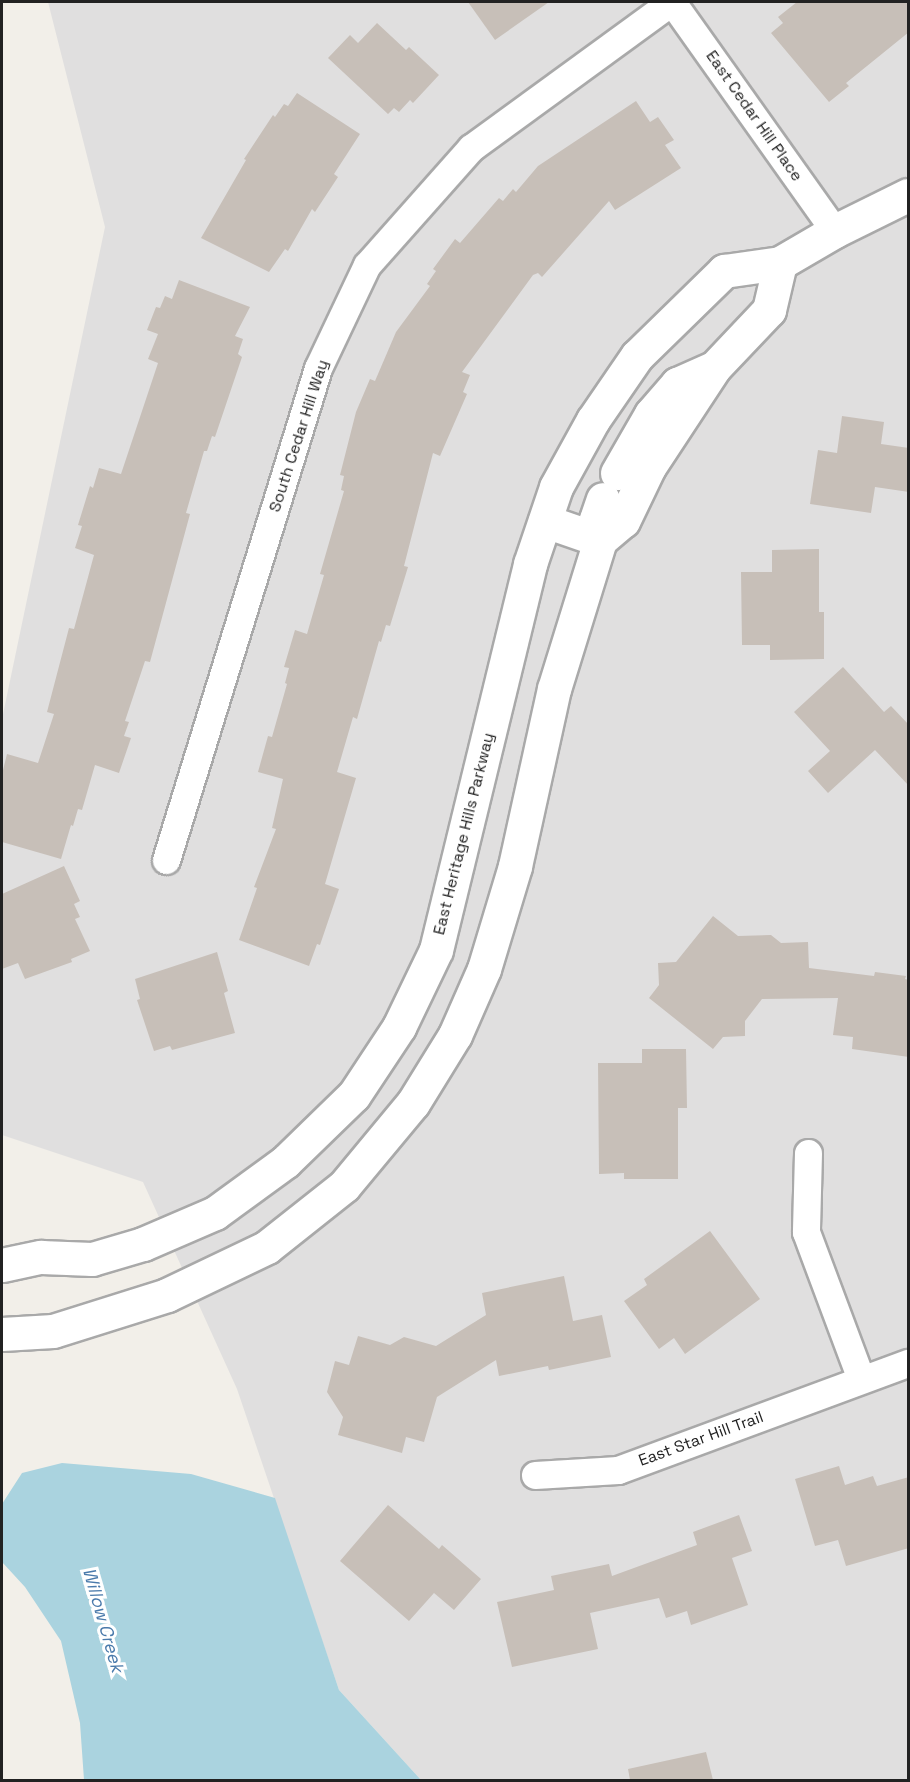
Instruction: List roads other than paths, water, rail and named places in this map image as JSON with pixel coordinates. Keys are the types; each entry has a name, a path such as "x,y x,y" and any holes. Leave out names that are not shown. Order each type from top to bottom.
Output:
{"street":[{"name":"East Cedar Hill Place","path":"671,2 835,231"},
{"name":"South Cedar Hill Way","path":"166,860 318,368 367,265 471,148 671,2"},
{"name":"East Heritage Hills Parkway","path":"2,1265 41,1257 92,1259 143,1244 215,1213 285,1162 354,1095 399,1027 436,950 530,564 556,487 593,420 638,356 724,271 780,263 835,231 909,195"},
{"path":"600,540 623,521 649,467 714,368 769,310 780,263"},
{"path":"638,356 677,384"},
{"path":"2,1334 53,1330 167,1295 267,1246 344,1186 413,1103 455,1035 484,969 515,866 554,689 600,540 596,519 610,486 651,414 677,384 714,368"},
{"path":"593,420 634,444"},
{"path":"545,521 600,540"},
{"path":"808,1153 806,1232 861,1379"},
{"name":"East Star Hill Trail","path":"535,1475 618,1470 909,1363"}],"water":[{"name":"Willow Creek","path":"62,1463 191,1474 275,1498 339,1690 421,1780 84,1780 80,1723 61,1641 25,1587 2,1562 2,1504 22,1473"}]}
